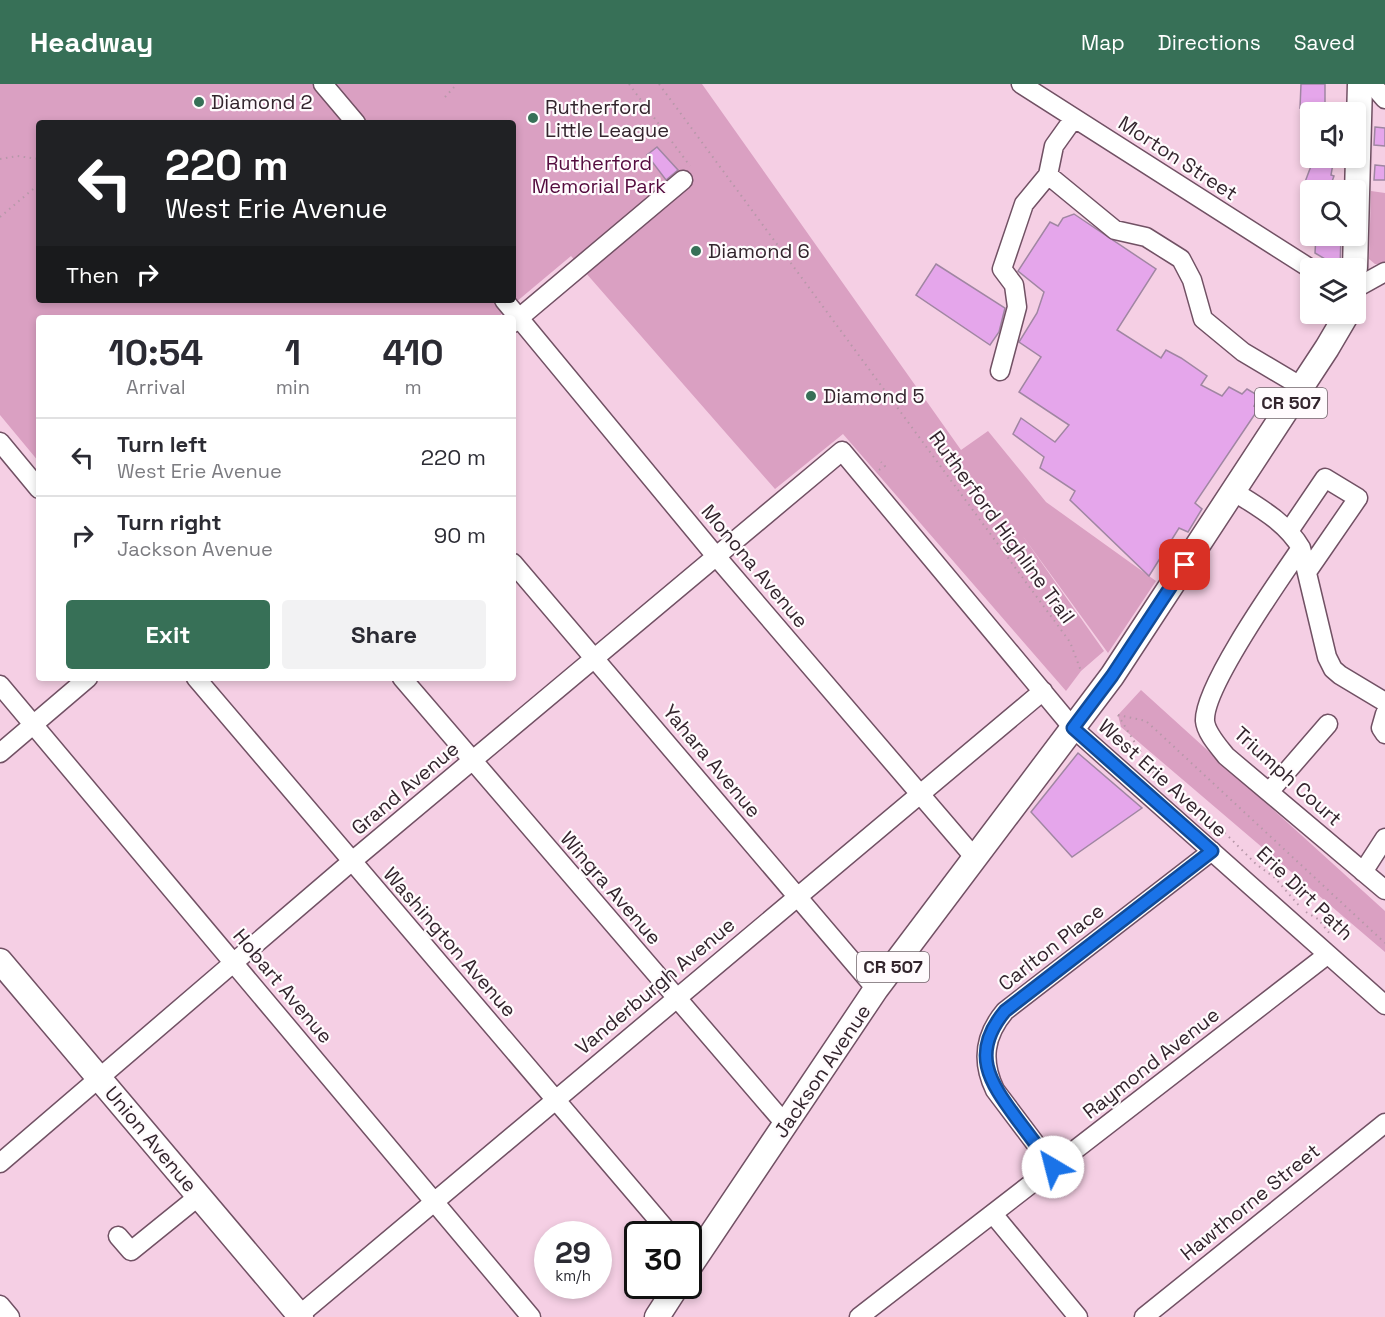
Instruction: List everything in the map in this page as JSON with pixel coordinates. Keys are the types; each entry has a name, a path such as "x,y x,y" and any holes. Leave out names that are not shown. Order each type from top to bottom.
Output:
{"main road":[{"path":"1355,258 1360,84"},
{"name":"CR 507","path":"1233,491 1341,324"},
{"name":"Jackson Avenue","path":"702,1245 786,1125 876,989 1112,676 1233,491"},
{"name":"Union Avenue","path":"0,960 299,1316"},
{"path":"664,1314 671,1299"}],"street":[{"path":"323,84 353,120"},
{"name":"Morton Street","path":"1021,84 1300,262"},
{"path":"1372,84 1385,99"},
{"path":"1000,371 1017,307 1014,285 1002,269 1024,204 1048,175 1054,146 1074,118"},
{"path":"1048,175 1115,230 1146,237 1181,260 1192,280 1203,319 1243,352 1302,387"},
{"path":"516,321 683,180"},
{"path":"1366,282 1385,272"},
{"name":"Monona Avenue","path":"516,321 974,857"},
{"path":"0,442 36,485"},
{"name":"Grand Avenue","path":"0,1162 351,862 842,451"},
{"name":"West Erie Avenue","path":"842,451 1073,728 1385,1005"},
{"path":"1290,531 1325,477 1358,498 1307,572"},
{"path":"1233,491 1290,531 1302,548 1327,657 1333,669 1385,702"},
{"name":"Triumph Court","path":"1302,548 1246,628 1208,703 1205,722 1213,740 1226,756 1385,890"},
{"name":"Yahara Avenue","path":"516,567 876,989"},
{"path":"0,753 84,681"},
{"name":"Washington Avenue","path":"199,681 659,1221"},
{"name":"Wingra Avenue","path":"405,681 786,1125"},
{"name":"Hobart Avenue","path":"0,685 531,1317"},
{"name":"Vanderburgh Avenue","path":"299,1316 796,895 1043,690"},
{"path":"1385,714 1381,728 1385,734"},
{"path":"1269,792 1328,724"},
{"path":"1363,872 1385,838"},
{"name":"Carlton Place","path":"1053,1167 992,1084 986,1064 989,1035 1005,1011 1212,851"},
{"name":"Raymond Avenue","path":"862,1316 1328,955"},
{"name":"Hawthorne Street","path":"1144,1317 1385,1123"},
{"path":"118,1236 131,1251 199,1196"},
{"path":"993,1214 1078,1317"},
{"path":"0,1305 10,1317"}],"path":[{"path":"445,97 457,84"},
{"path":"629,84 690,165 689,174 683,180"},
{"name":"Rutherford Highline Trail","path":"659,84 1070,642 1081,671"},
{"path":"0,159 17,156 36,159"},
{"path":"0,217 36,187"},
{"path":"1162,786 1118,715 1146,721 1385,943"},
{"name":"Erie Dirt Path","path":"1196,821 1217,825 1256,864 1275,878 1303,910 1318,920 1332,936"}],"green space":[{"name":"Rutherford Memorial Park","path":"0,84 702,84 961,450 988,431 1046,502 1156,581 1108,653 1022,535 1104,651 1081,671 1066,691 843,434 775,489 571,256 516,302 516,120 36,120 36,303 515,303 501,315 36,315 36,458 0,415"},
{"path":"1371,191 1385,193 1385,264 1375,264 1369,259"},
{"path":"1141,690 1385,911 1385,952 1121,727 1118,715"}],"building":[{"path":"1301,84 1325,84 1325,102 1300,102"},
{"path":"1375,127 1385,128 1385,146 1374,145"},
{"path":"657,147 678,170 666,180 647,155"},
{"path":"1375,165 1385,166 1385,180 1374,180"},
{"path":"1310,168 1332,168 1333,180 1306,180"},
{"path":"1074,214 1156,269 1117,330 1161,358 1166,350 1181,358 1207,376 1201,385 1222,396 1229,387 1242,394 1247,389 1259,396 1254,406 1259,408 1195,503 1202,509 1188,532 1179,528 1149,576 1070,500 1075,491 1040,468 1044,457 1013,434 1021,418 1055,442 1069,425 1019,392 1041,357 1019,342 1037,313 1044,292 1018,271 1050,222 1058,226 1063,218"},
{"path":"1315,246 1341,246 1340,258 1323,258 1315,253"},
{"path":"936,264 1005,308 999,332 990,345 916,295"},
{"path":"1078,753 1142,808 1072,857 1031,812"}],"place":[{"name":"Diamond 2","path":"199,102"},
{"name":"Rutherford Little League","path":"533,118"},
{"name":"Diamond 6","path":"696,251"},
{"name":"Diamond 5","path":"811,396"}],"route":[{"path":"1053,1167 995,1090 986,1064 989,1035 1005,1011 1212,851 1073,728 1112,676 1185,565"}]}
